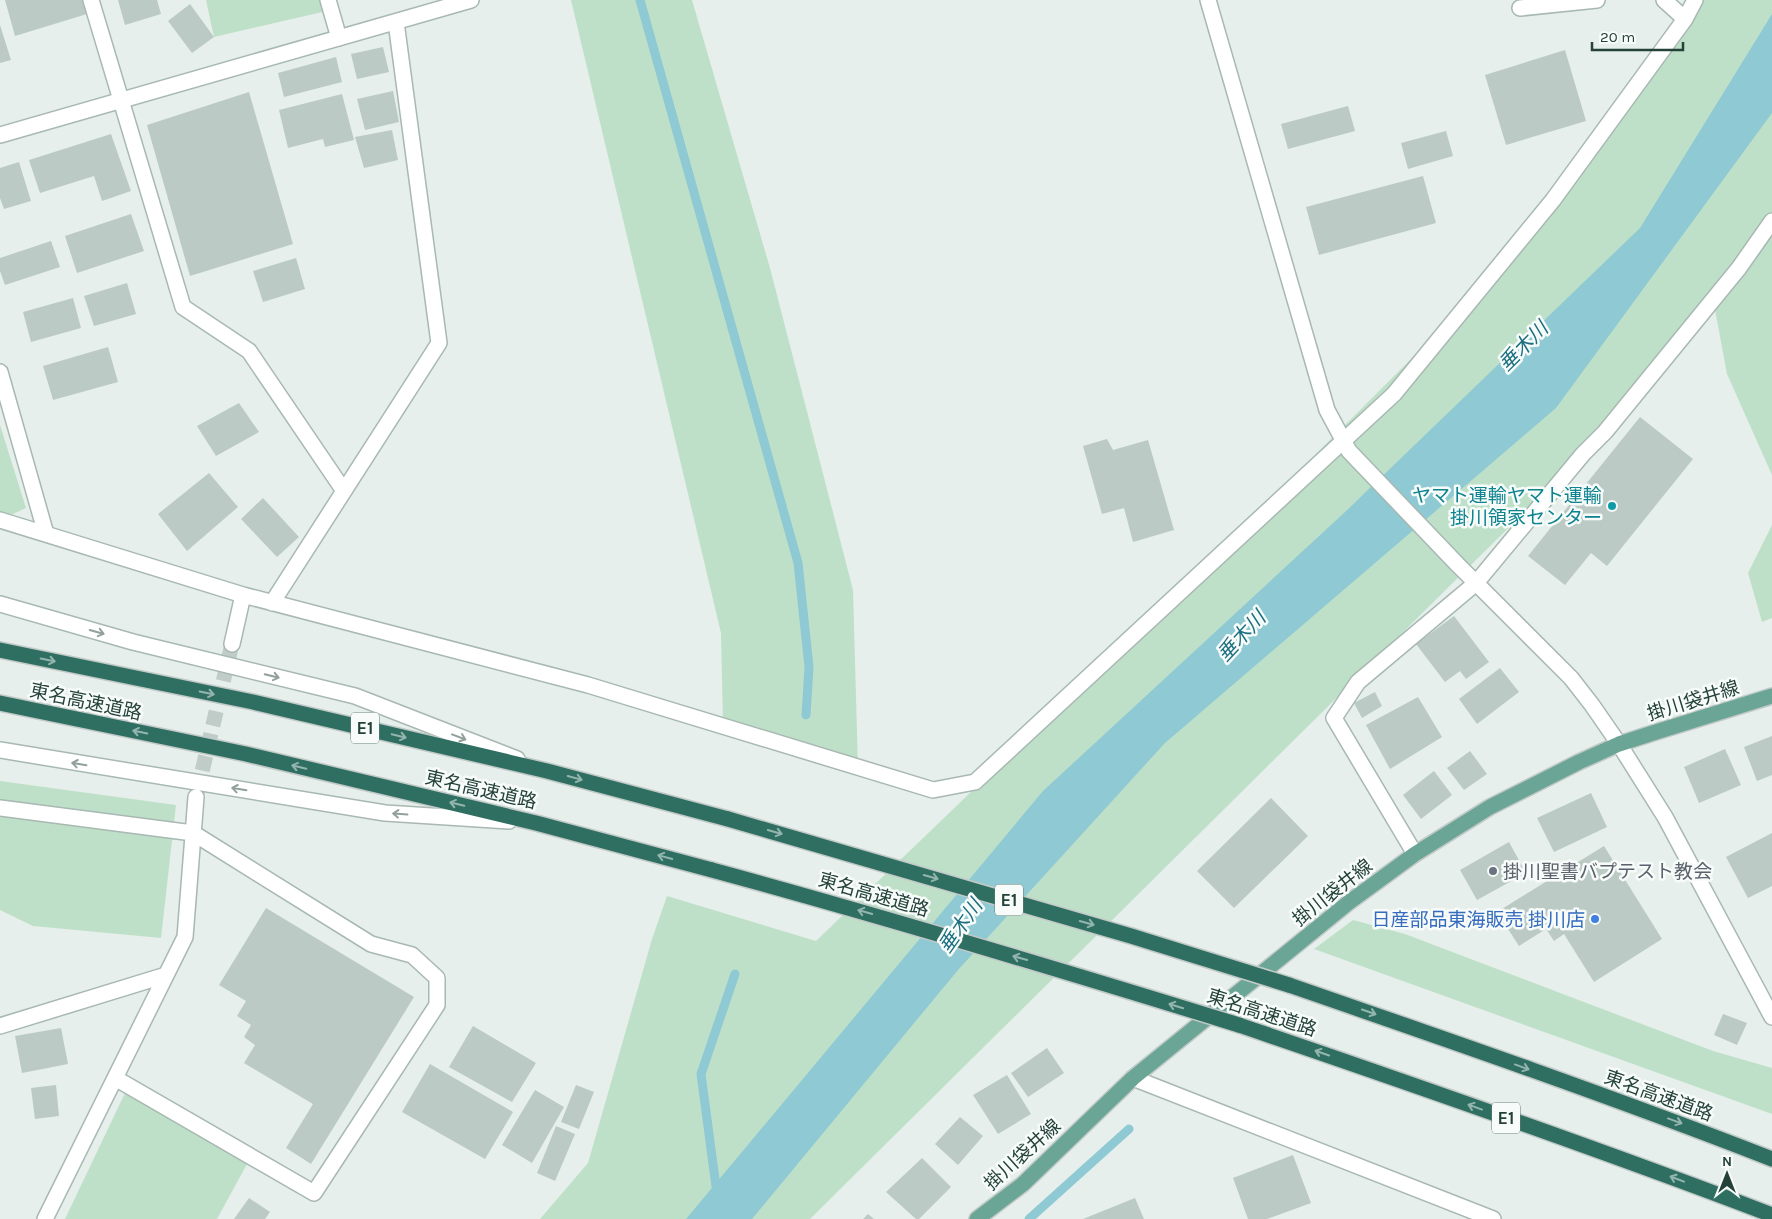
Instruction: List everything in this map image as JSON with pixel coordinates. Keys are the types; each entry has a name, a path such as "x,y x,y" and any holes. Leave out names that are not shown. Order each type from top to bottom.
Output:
{"highway":[{"name":"東名高速道路","path":"0,650 253,702 547,771 728,819 1122,933 1289,985 1418,1029 1772,1158"},
{"name":"東名高速道路","path":"0,703 246,754 536,823 818,898 1239,1025 1674,1178 1772,1215"}],"main road":[{"name":"掛川袋井線","path":"977,1219 1022,1184 1133,1078 1348,903 1415,854 1490,807 1619,744 1772,696"}],"street":[{"path":"91,0 183,308 249,351 344,491"},
{"path":"328,0 339,38"},
{"path":"0,135 471,0"},
{"path":"1208,0 1327,410 1346,446 1458,565 1572,678 1619,744 1665,817 1772,1017"},
{"path":"1520,8 1597,0"},
{"path":"1664,0 1685,19"},
{"path":"0,520 243,595 588,685 932,790 975,782 1346,446 1394,394 1553,200 1685,19 1695,0"},
{"path":"272,603 440,343 396,22"},
{"path":"1415,854 1334,718 1358,682 1476,583 1583,454 1605,432 1739,268 1772,221"},
{"path":"0,372 46,534"},
{"path":"232,644 243,595"},
{"path":"0,604 133,642 355,696 547,771"},
{"path":"0,750 385,812 536,823"},
{"path":"45,1219 185,937 196,797"},
{"path":"0,808 193,833 371,944 412,956 437,978 437,1006 314,1193 115,1078"},
{"path":"0,1026 166,975"},
{"path":"1133,1078 1493,1219"}],"green space":[{"path":"206,0 328,0 331,10 214,37"},
{"path":"571,0 692,0 770,268 853,590 858,768 723,726 721,633"},
{"path":"1697,0 1772,0 1772,475 1727,374 1713,299 1583,454 810,1219 540,1219 588,1163 652,939 667,896 816,941 1153,617 1475,295"},
{"path":"0,425 26,508 4,518 0,516"},
{"path":"1772,525 1772,618 1762,622 1748,573"},
{"path":"0,781 176,805 161,938 33,926 0,910"},
{"path":"1353,920 1405,934 1713,1051 1772,1068 1772,1114 1314,949"},
{"path":"125,1093 247,1164 217,1219 65,1219"}],"water":[{"name":"垂木川","path":"1772,14 1772,113 1556,408 1165,743 958,970 752,1219 686,1219 1043,791 1344,513 1640,228"}],"building":[{"path":"5,0 83,0 87,14 15,36"},
{"path":"118,0 157,0 161,14 125,25"},
{"path":"190,4 214,37 192,53 168,21"},
{"path":"0,25 11,60 0,63"},
{"path":"383,47 389,72 357,79 351,54"},
{"path":"1565,50 1586,121 1506,145 1485,75"},
{"path":"336,57 342,82 284,97 278,73"},
{"path":"393,91 399,122 365,130 357,99"},
{"path":"249,92 293,244 190,276 147,125"},
{"path":"342,94 354,140 325,147 323,139 288,148 279,110"},
{"path":"1348,106 1355,131 1288,149 1281,124"},
{"path":"392,130 398,160 364,168 355,137"},
{"path":"1446,131 1453,156 1408,169 1401,143"},
{"path":"111,134 131,191 102,201 94,176 40,193 29,160"},
{"path":"19,162 31,201 4,209 0,198 0,168"},
{"path":"1423,176 1436,223 1319,255 1306,207"},
{"path":"131,214 144,251 77,273 65,236"},
{"path":"51,241 60,267 5,285 0,271 0,258"},
{"path":"296,258 305,289 263,302 253,271"},
{"path":"127,283 136,314 94,326 84,296"},
{"path":"73,298 81,328 31,342 23,312"},
{"path":"108,347 118,382 53,400 43,366"},
{"path":"239,403 259,432 216,456 197,426"},
{"name":"ヤマト運輸ヤマト運輸 掛川領家センター","path":"1640,417 1693,459 1607,566 1591,553 1565,585 1528,556"},
{"path":"1107,439 1113,450 1148,440 1174,530 1133,542 1124,508 1102,514 1083,446"},
{"path":"209,473 238,507 187,551 158,514"},
{"path":"263,498 299,537 277,557 241,519"},
{"path":"1454,616 1489,662 1466,679 1460,671 1445,682 1416,644"},
{"path":"1500,668 1519,692 1477,724 1459,699"},
{"path":"1375,692 1382,706 1362,718 1354,703"},
{"path":"1418,697 1442,737 1390,769 1366,725"},
{"path":"1772,736 1772,775 1757,781 1744,747"},
{"path":"1725,749 1741,785 1699,803 1684,767"},
{"path":"1470,751 1487,774 1464,790 1447,768"},
{"path":"1434,771 1452,795 1421,819 1403,795"},
{"path":"1591,793 1607,827 1554,852 1537,818"},
{"path":"1271,798 1308,836 1234,908 1197,871"},
{"path":"1772,833 1772,886 1748,898 1726,857"},
{"name":"掛川聖書バプテスト教会","path":"1509,842 1526,873 1477,900 1460,870"},
{"path":"1604,846 1662,939 1594,982 1564,934 1554,941 1546,929 1519,946 1497,912"},
{"path":"266,908 414,997 311,1164 286,1148 313,1104 244,1063 255,1045 244,1037 251,1025 237,1016 246,1001 219,985"},
{"path":"1723,1014 1747,1023 1737,1045 1714,1035"},
{"path":"473,1026 536,1063 512,1102 449,1067"},
{"path":"61,1028 68,1064 22,1073 15,1036"},
{"path":"1047,1048 1064,1073 1028,1097 1011,1073"},
{"path":"430,1064 513,1112 485,1159 402,1112"},
{"path":"1007,1075 1031,1114 998,1134 973,1095"},
{"path":"56,1085 59,1116 35,1119 31,1088"},
{"path":"576,1085 594,1092 579,1129 561,1122"},
{"path":"535,1090 564,1107 532,1163 502,1145"},
{"path":"960,1117 983,1136 958,1165 935,1144"},
{"path":"556,1126 575,1134 555,1181 537,1173"},
{"path":"1293,1155 1311,1203 1267,1219 1248,1219 1233,1178"},
{"path":"922,1158 951,1187 919,1219 916,1219 886,1192"},
{"path":"249,1198 270,1212 265,1219 234,1219"},
{"path":"1135,1198 1144,1219 1083,1219"},
{"path":"868,1214 874,1219 863,1219"}],"waterway":[{"path":"640,0 798,563 809,667 806,715"},
{"path":"717,1194 701,1074 735,974"},
{"path":"1029,1219 1129,1129"}],"tunnel":[{"path":"197,793 232,644"}],"place":[{"name":"ヤマト運輸ヤマト運輸 掛川領家センター","path":"1612,506"},
{"name":"掛川聖書バプテスト教会","path":"1493,871"},
{"name":"日産部品東海販売 掛川店","path":"1595,919"}]}
